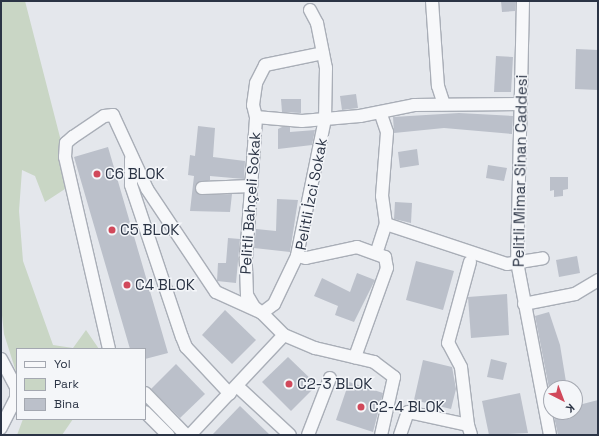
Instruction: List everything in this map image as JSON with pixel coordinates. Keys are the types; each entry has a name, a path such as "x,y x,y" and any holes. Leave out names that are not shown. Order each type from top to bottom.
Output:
{"street":[{"path":"432,1 438,86 444,104"},
{"name":"Pelitli Mimar Sinan Caddesi","path":"523,1 517,262 550,435"},
{"name":"Pelitli İzci Sokak","path":"310,10 323,53 325,119 297,256 306,258 350,247 376,251"},
{"path":"256,117 253,105 256,84 265,65 323,53"},
{"name":"Pelitli Bahçeli Sokak","path":"284,335 249,301 246,283 256,117 325,119 380,112 414,105 521,104"},
{"path":"355,357 387,268 385,257 376,251 386,224 382,196 387,132 380,112"},
{"path":"109,348 102,307 78,224 65,157 66,143 104,116 113,114 131,159 201,275 216,292 262,313 277,299 297,256"},
{"path":"131,159 131,185 186,347 234,390 290,435"},
{"path":"202,188 251,186"},
{"path":"386,224 472,254 507,264 543,258"},
{"path":"400,435 408,412 469,430 461,367 448,343 470,262"},
{"path":"524,304 575,294 598,280"},
{"path":"190,435 234,390 284,335 315,348 374,362 394,377 381,435"},
{"path":"1,359 16,387 16,398 1,428"},
{"path":"308,435 330,378"},
{"path":"146,394 186,435"},
{"path":"146,413 168,435"}],"green space":[{"path":"1,1 25,1 62,145 65,189 45,202 35,176 22,170 19,211 23,261 53,345 73,348 16,348 16,372 4,334 1,306"},
{"path":"86,330 98,348 73,348"},
{"path":"23,420 72,420 62,435 17,435"}],"building":[{"path":"501,1 516,1 515,11 502,12"},
{"path":"576,49 598,50 598,90 575,89"},
{"path":"496,56 513,57 511,92 494,92"},
{"path":"356,94 358,108 342,110 340,96"},
{"path":"281,99 301,99 301,113 282,112"},
{"path":"459,113 513,116 512,134 444,128 394,133 393,117"},
{"path":"198,126 215,128 213,157 245,161 244,179 210,176 210,180 195,185 199,195 232,194 230,212 190,211 194,176 188,175 190,155 195,156"},
{"path":"282,127 290,127 290,132 315,130 312,145 278,149 278,129"},
{"path":"108,147 168,353 146,359 146,348 130,348 74,157"},
{"path":"417,149 419,165 400,168 398,152"},
{"path":"488,165 507,168 504,181 486,178"},
{"path":"550,177 568,177 568,189 563,190 563,196 554,197 554,190 550,191"},
{"path":"277,199 298,200 290,252 254,248 256,229 276,231"},
{"path":"395,202 412,203 411,223 394,219"},
{"path":"228,238 240,239 236,283 217,281 218,263 226,263"},
{"path":"577,256 580,273 559,277 556,260"},
{"path":"416,261 454,271 443,310 406,300"},
{"path":"357,273 375,280 354,322 335,315 338,306 314,296 322,278 350,292"},
{"path":"507,294 509,335 471,338 468,297"},
{"path":"225,310 256,340 232,364 202,335"},
{"path":"549,312 560,345 566,380 547,380 535,316"},
{"name":"C2-3 BLOK","path":"288,357 317,385 291,411 262,382"},
{"path":"491,359 507,363 503,380 487,377"},
{"path":"423,360 452,367 456,389 451,409 414,400"},
{"path":"176,364 205,394 180,418 151,389"},
{"name":"C2-4 BLOK","path":"349,382 383,393 373,432 336,420"},
{"path":"520,393 528,433 489,435 482,401"},
{"path":"598,400 598,435 558,435 555,420 583,420 583,404"},
{"path":"240,406 270,435 212,435"}],"place":[{"name":"C6 BLOK","path":"97,174"},
{"name":"C5 BLOK","path":"112,230"},
{"name":"C4 BLOK","path":"127,285"},
{"name":"C2-3 BLOK","path":"289,384"},
{"name":"C2-4 BLOK","path":"361,407"}]}
